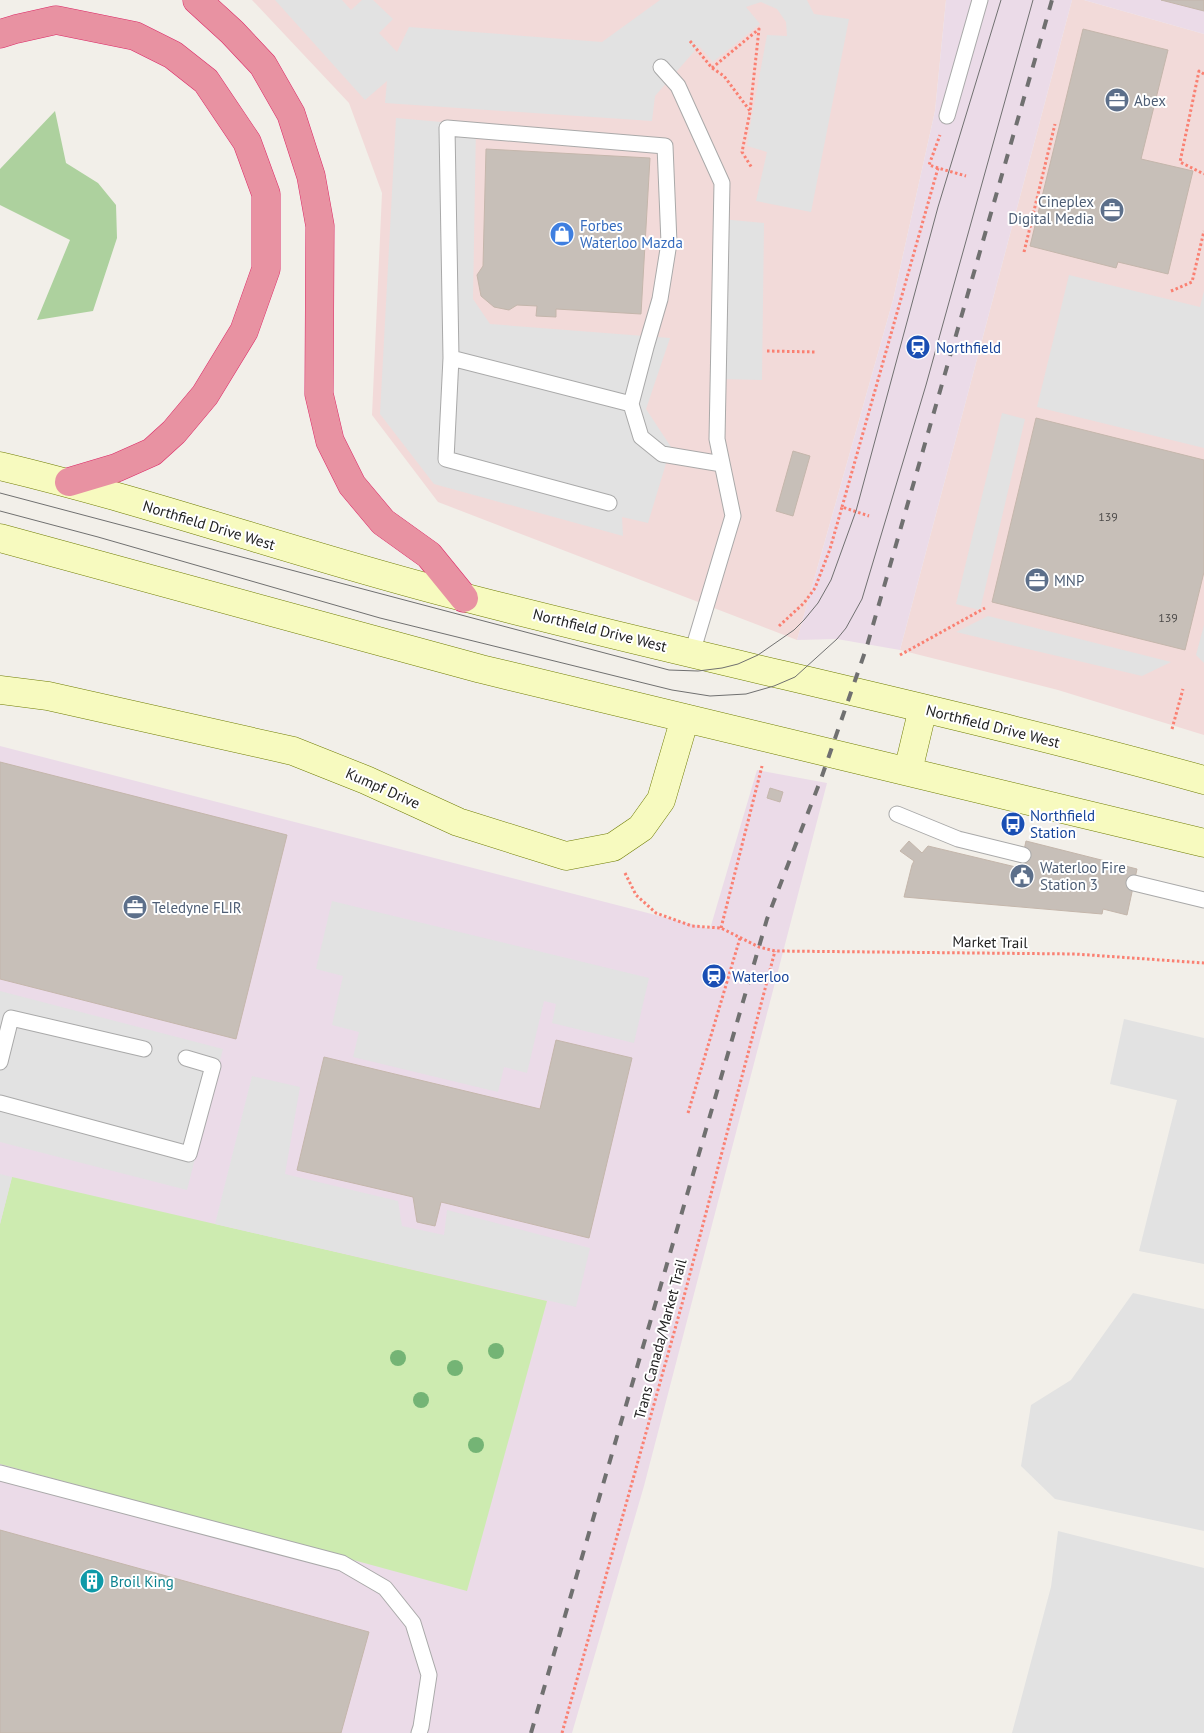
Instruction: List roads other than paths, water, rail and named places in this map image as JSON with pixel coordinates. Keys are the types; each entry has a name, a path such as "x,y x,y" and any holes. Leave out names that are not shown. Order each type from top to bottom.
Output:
{"highway":[{"path":"197,0 232,32 263,65 291,114 311,176 320,226 318,394 330,441 352,485 383,522 429,554 464,598"},
{"path":"0,34 16,28 56,20 135,36 173,55 206,81 242,134 247,142 266,194 266,269 244,331 205,395 174,432 152,452 116,468 69,482"}],"main road":[{"name":"Northfield Drive West","path":"0,466 69,482 337,564 464,598 923,708 1204,780"},
{"path":"0,538 481,669 1204,842"},
{"name":"Kumpf Drive","path":"0,690 48,696 293,751 366,780 458,822 566,856 613,847 641,828 661,800 684,718"},
{"path":"908,771 923,708"}],"lane":[{"path":"947,116 980,0"},
{"path":"662,67 678,86 722,183 717,439 733,516 692,653"},
{"path":"609,503 446,458 451,358 447,128 665,146 669,243 660,299 632,404 641,437 662,454 722,464"},
{"path":"451,358 632,404"},
{"path":"897,814 958,839 1023,855"},
{"path":"1134,883 1204,900"},
{"path":"0,1062 11,1018 144,1049"},
{"path":"0,1103 188,1154 213,1066 186,1058"},
{"path":"0,1473 342,1564 385,1588 413,1623 429,1675 419,1733"}],"tram line":[{"path":"0,493 669,670 698,671 722,668 738,664 758,655 794,630 804,620 818,603 831,580 856,511 938,207 1001,0"},
{"path":"0,511 98,537 380,618 672,690 710,696 746,694 774,686 795,677 837,639 846,628 862,599 926,385 1033,0"}],"railway":[{"path":"531,1733 767,919 821,779 867,646 1052,0"}],"place":[{"name":"Abex","path":"1117,100"},
{"name":"Cineplex Digital Media","path":"1112,210"},
{"name":"Forbes Waterloo Mazda","path":"562,234"},
{"name":"Northfield","path":"918,347"},
{"name":"MNP","path":"1037,580"},
{"name":"Northfield Station","path":"1013,824"},
{"name":"Waterloo Fire Station 3","path":"1022,876"},
{"name":"Teledyne FLIR","path":"135,907"},
{"name":"Waterloo","path":"714,976"},
{"name":"Broil King","path":"92,1581"}]}
